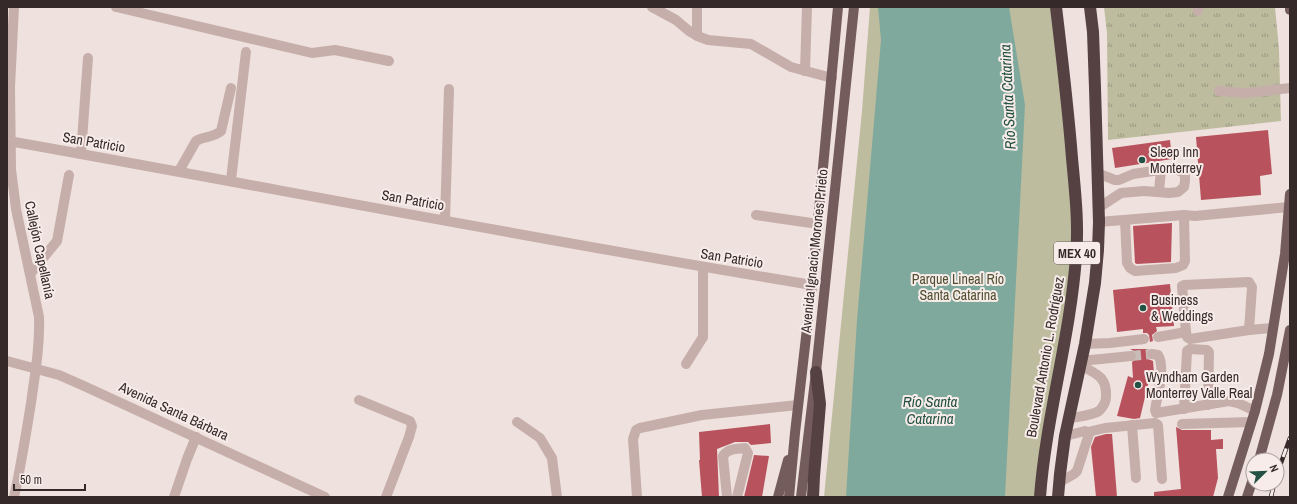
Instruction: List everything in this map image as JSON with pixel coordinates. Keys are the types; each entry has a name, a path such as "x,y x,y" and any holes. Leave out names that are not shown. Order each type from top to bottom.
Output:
{"highway":[{"name":"Boulevard Antonio L. Rodríguez","path":"1040,497 1046,439 1069,326 1076,257 1077,205 1056,7"},
{"name":"MEX 40","path":"1058,497 1068,419 1085,344 1095,283 1099,222 1093,32 1090,7"},
{"path":"813,497 820,404 816,372"}],"main road":[{"name":"Avenida Ignacio Morones Prieto","path":"789,497 812,285 838,7"},
{"name":"Avenida Ignacio Morones Prieto","path":"801,497 816,372 854,7"},
{"path":"1228,497 1251,422 1269,354 1285,254 1290,194"},
{"path":"1261,452 1277,395 1290,330"},
{"path":"778,497 795,433"}],"street":[{"name":"Callejón Capellanía","path":"14,7 8,86 11,169 16,209 39,316 40,332 25,443 14,497"},
{"path":"116,7 312,53 335,50 389,61"},
{"path":"652,7 676,20 697,36 708,40 751,44 784,64 832,78"},
{"path":"697,7 697,36"},
{"path":"805,71 807,7"},
{"path":"230,180 246,52"},
{"path":"81,154 88,58"},
{"path":"179,171 196,141 216,135 221,131 231,88"},
{"path":"1220,91 1247,93 1290,88"},
{"path":"445,220 449,89"},
{"name":"San Patricio","path":"9,141 230,180 300,195 812,285"},
{"path":"1097,173 1115,180 1120,180 1133,174 1161,170 1177,169 1185,175 1184,187 1178,192 1169,193 1159,191 1121,193 1098,208"},
{"path":"1159,191 1161,170"},
{"path":"30,274 57,241 69,175"},
{"path":"1120,180 1121,193"},
{"path":"1099,222 1184,215 1195,216 1290,207"},
{"path":"756,215 818,224"},
{"path":"1125,220 1127,263 1130,268 1136,271 1176,268 1183,265 1185,261 1184,215"},
{"path":"686,364 703,337 703,267"},
{"path":"1248,330 1252,287 1249,282 1182,286 1186,332 1187,337 1190,339 1248,330 1273,328"},
{"path":"1158,337 1186,332"},
{"path":"1085,344 1110,344 1144,339"},
{"path":"1108,358 1110,344"},
{"path":"1184,409 1186,351 1190,349 1207,350 1209,352 1208,405"},
{"path":"1152,354 1156,354 1160,357 1161,371 1155,410 1156,413 1158,414 1229,401 1238,403 1254,411"},
{"path":"1081,363 1108,358 1131,356"},
{"name":"Avenida Santa Bárbara","path":"7,361 59,375 325,497"},
{"path":"1068,419 1098,411 1104,404 1106,398 1106,387 1103,379 1081,363"},
{"path":"359,400 412,423 409,437 386,497"},
{"path":"637,497 633,439 636,430 702,415 798,405"},
{"path":"517,422 540,438 552,458 557,497"},
{"path":"1066,436 1086,431 1088,432 1153,422 1158,425 1162,479"},
{"path":"1182,424 1251,422"},
{"path":"1132,425 1136,478"},
{"path":"1060,482 1077,471 1089,434 1088,432"},
{"path":"174,497 196,437"},
{"path":"727,497 723,456 731,450 745,448 748,453 737,497"}],"green space":[{"name":"Río Santa Catarina","path":"870,7 1056,7 1076,248 1038,497 824,497 862,111"},
{"path":"1104,7 1275,7 1279,49 1281,121 1108,140 1107,33"}],"water":[{"name":"Río Santa Catarina","path":"878,7 1009,7 1025,105 1005,497 846,497 857,320 881,40"}],"building":[{"path":"1268,130 1272,174 1260,176 1261,195 1201,200 1196,137"},
{"path":"1170,140 1172,159 1115,168 1112,148"},
{"path":"1172,223 1171,262 1135,263 1133,226"},
{"name":"Business & Weddings","path":"1170,284 1174,326 1156,327 1157,331 1152,335 1153,341 1150,342 1149,335 1147,333 1143,333 1143,329 1117,332 1113,290"},
{"path":"1130,349 1148,349 1146,356 1148,359 1153,361 1154,373 1150,376 1140,418 1134,419 1117,416 1128,376 1133,378 1132,362 1137,358 1136,352"},
{"path":"770,424 771,443 751,445 748,442 735,442 717,449 719,497 702,497 699,460 699,432"},
{"path":"1176,427 1182,430 1211,430 1211,440 1223,439 1223,449 1216,449 1218,478 1213,497 1154,497 1154,492 1181,489"},
{"path":"1112,434 1117,497 1096,497 1091,447 1095,437"},
{"path":"754,455 769,456 762,497 744,497"}],"tunnel":[{"path":"1131,356 1152,354"}],"railway":[{"path":"1285,452 1290,438"},
{"path":"1271,497 1272,492"}],"place":[{"name":"Sleep Inn Monterrey","path":"1142,160"},
{"name":"Business & Weddings","path":"1143,308"},
{"name":"Wyndham Garden Monterrey Valle Real","path":"1138,385"}],"park label":[{"name":"Parque Lineal Río Santa Catarina","path":"958,288"}]}
